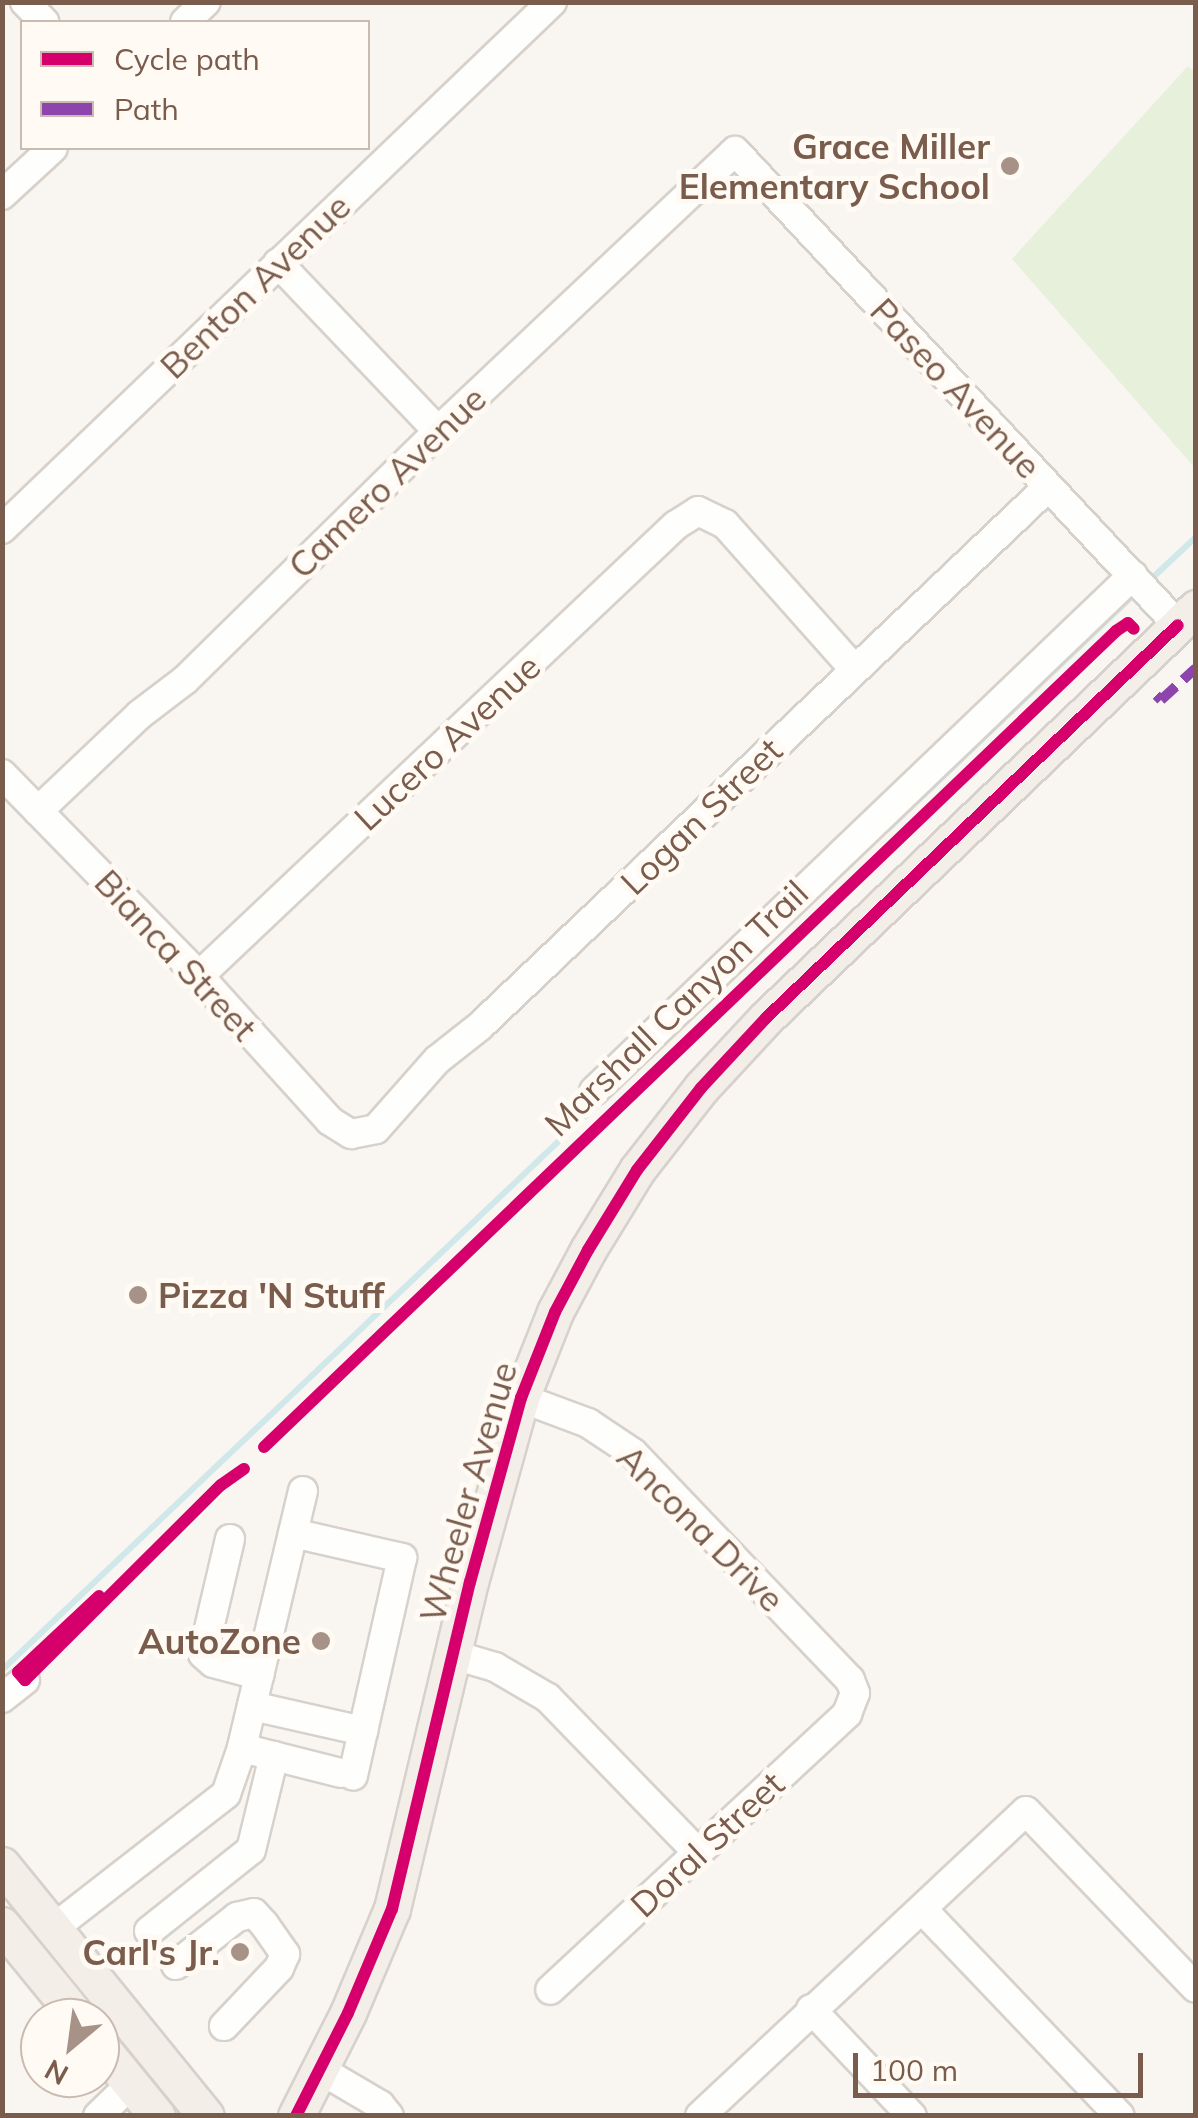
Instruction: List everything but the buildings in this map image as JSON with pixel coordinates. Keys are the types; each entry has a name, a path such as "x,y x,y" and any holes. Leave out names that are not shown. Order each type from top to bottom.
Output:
{"main road":[{"name":"Wheeler Avenue","path":"296,2116 392,1910 521,1398 555,1312 588,1250 637,1170 701,1088 766,1018 1186,616"},
{"path":"2,1865 206,2116"},
{"path":"2,1926 61,1998"},
{"path":"120,2071 157,2116"}],"street":[{"path":"187,20 206,2"},
{"name":"Benton Avenue","path":"2,528 552,2"},
{"path":"2,195 51,150"},
{"name":"Camero Avenue","path":"38,810 139,715 186,680 438,430 735,151"},
{"name":"Paseo Avenue","path":"735,151 1140,582 1186,616"},
{"path":"278,263 438,430"},
{"name":"Logan Street","path":"351,1134 376,1129 437,1060 480,1026 1048,487"},
{"name":"Lucero Avenue","path":"199,976 662,539 698,511 725,524 854,668"},
{"path":"594,1091 1140,582"},
{"name":"Bianca Street","path":"2,774 199,976 330,1121 351,1134"},
{"name":"Ancona Drive","path":"521,1398 588,1423 633,1453 850,1680 856,1693"},
{"path":"54,1928 226,1794 242,1748 303,1491"},
{"path":"242,1748 347,1775 363,1731 402,1558 293,1534"},
{"path":"230,1539 203,1654 213,1663 259,1674"},
{"path":"454,1655 494,1667 548,1698 697,1852"},
{"path":"2,1698 25,1680"},
{"name":"Doral Street","path":"550,1990 847,1714 856,1693"},
{"path":"252,1706 363,1731"},
{"path":"149,1930 251,1850 274,1756"},
{"path":"710,2112 811,2010 1026,1811 1196,1988"},
{"path":"922,1909 1120,2116"},
{"path":"176,1966 237,1916 254,1913 264,1924 285,1954 279,1968 224,2026"},
{"path":"811,2010 912,2116"},
{"path":"320,2069 380,2112"},
{"path":"98,2116 131,2084"}],"green space":[{"path":"1188,66 1196,74 1195,468 1012,259"}],"waterway":[{"path":"1149,581 1196,537"},
{"path":"888,829 1136,593"},
{"path":"2,1670 603,1099"}],"marked path":[{"path":"1156,695 1161,700 1196,668"}],"cycle path":[{"name":"Marshall Canyon Trail","path":"264,1447 1116,631 1128,623 1134,629"},
{"path":"296,2116 348,2013 392,1909 470,1582 521,1398 555,1312 588,1250 637,1170 701,1088 766,1018 1178,625"},
{"path":"99,1596 18,1672 25,1680 221,1485 244,1469"}],"place":[{"name":"Grace Miller Elementary School","path":"1010,166"},
{"name":"Pizza 'N Stuff","path":"138,1295"},
{"name":"AutoZone","path":"321,1641"},
{"name":"Carl's Jr.","path":"240,1952"}]}
